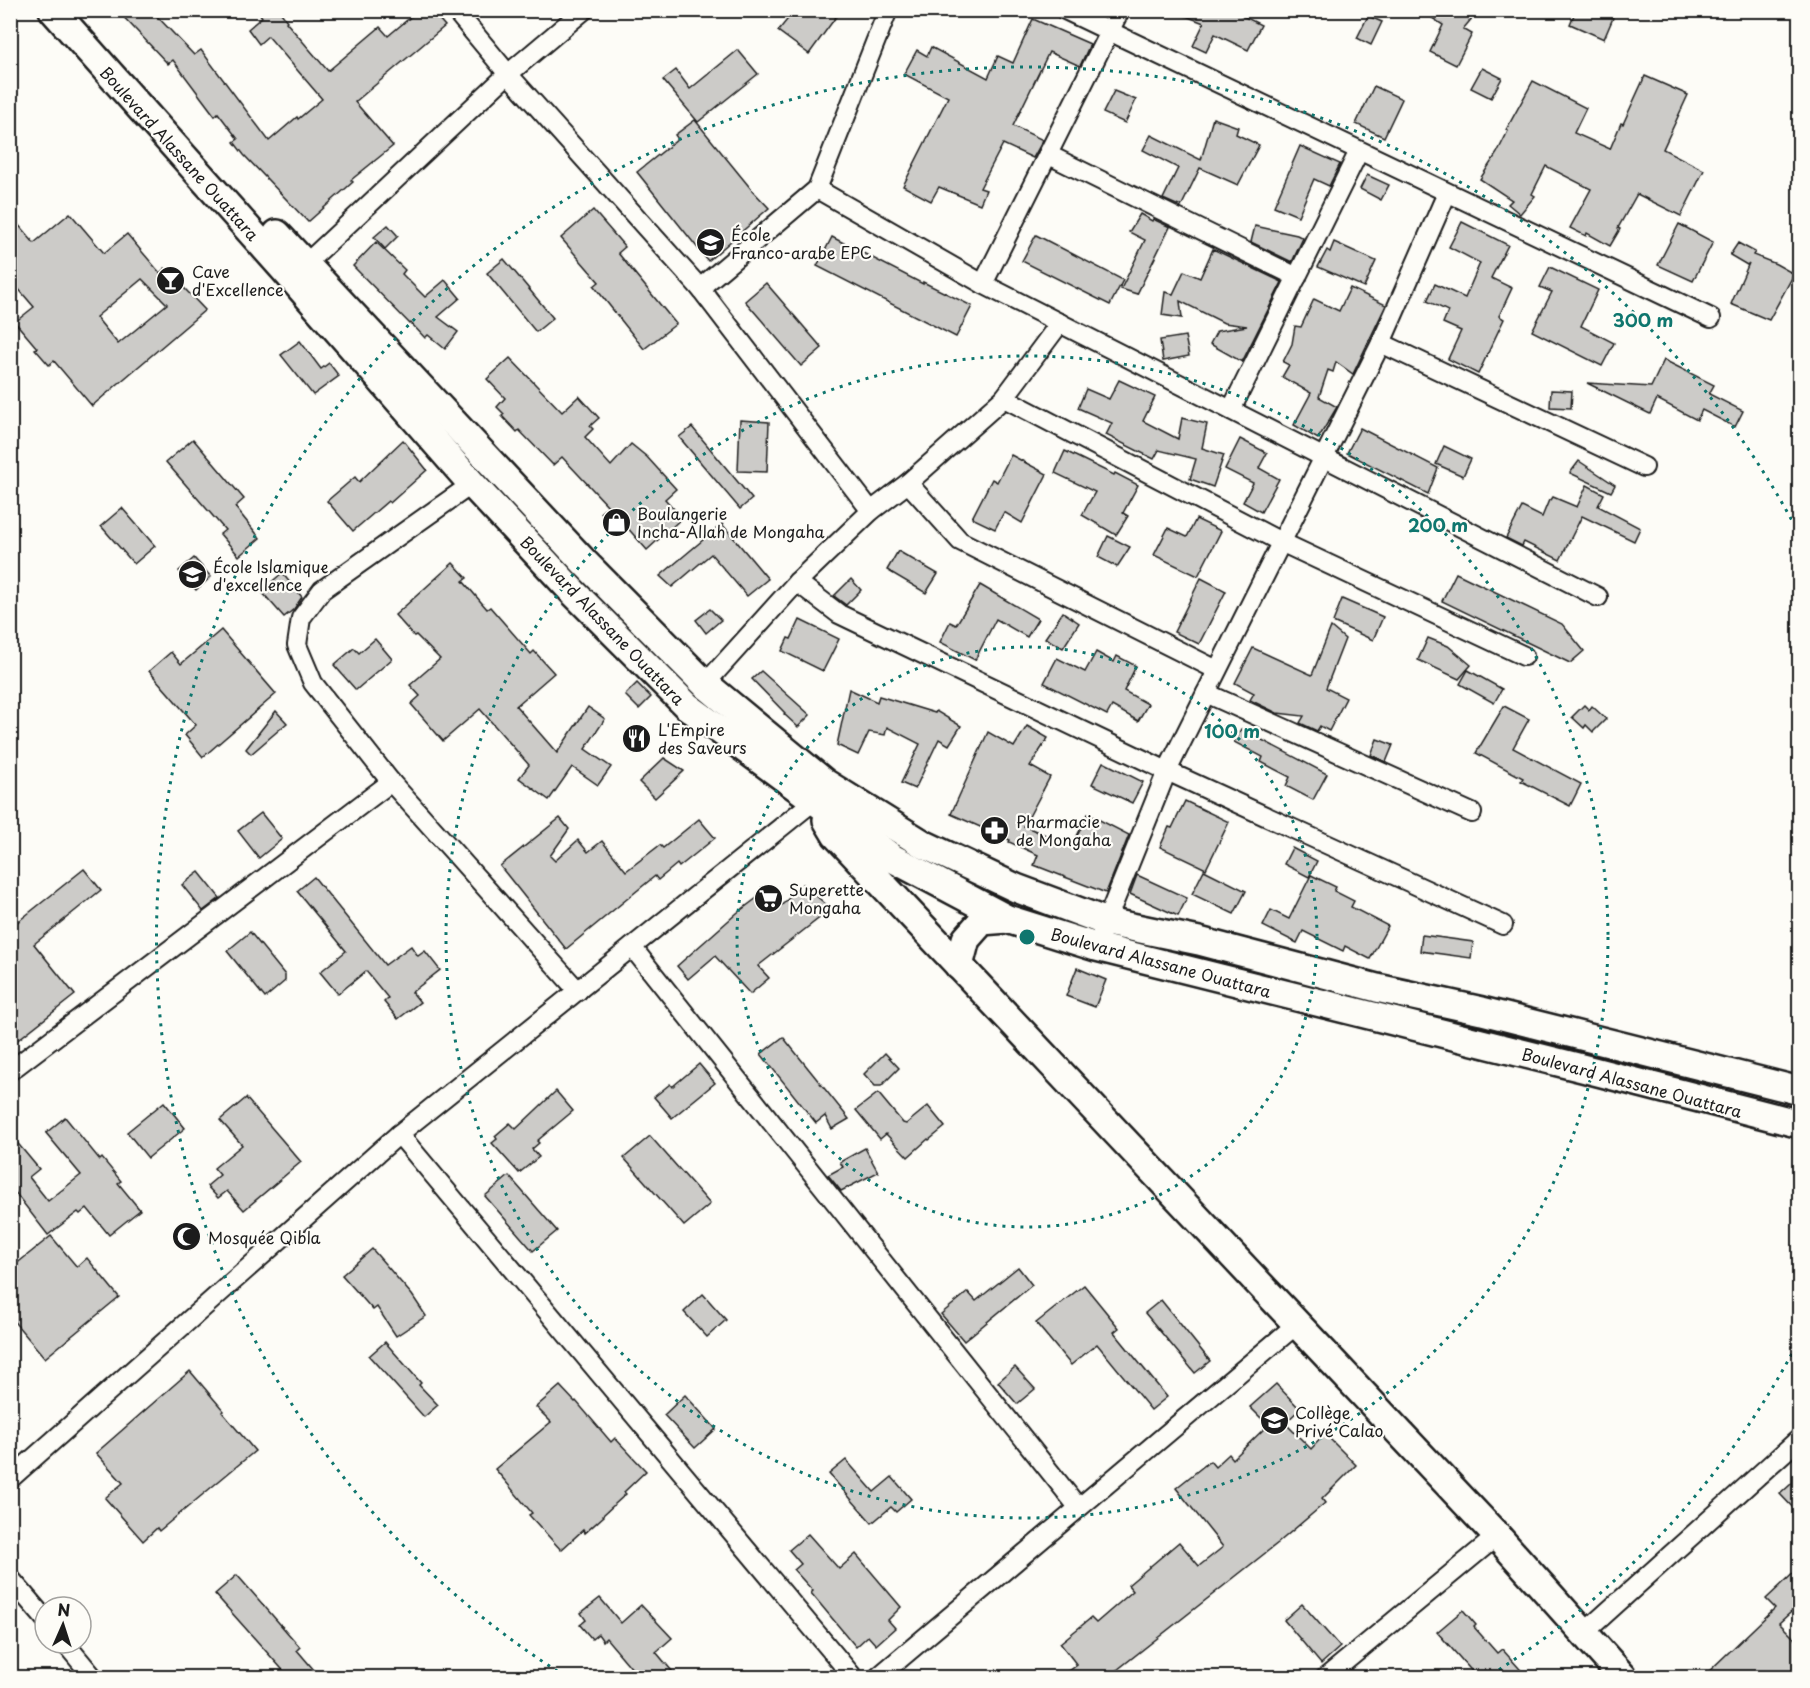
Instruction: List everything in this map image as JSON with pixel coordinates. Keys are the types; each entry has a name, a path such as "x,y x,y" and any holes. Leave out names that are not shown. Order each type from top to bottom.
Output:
{"main road":[{"name":"Boulevard Alassane Ouattara","path":"53,10 298,271 585,563 705,684 894,860 1007,920 1096,947 1800,1124"},
{"name":"Boulevard Alassane Ouattara","path":"69,10 298,271 472,484 574,593 687,706 820,792 1016,888 1107,922 1199,941 1377,988 1482,1011 1800,1091"},
{"path":"820,792 836,835 1497,1536 1624,1677"},
{"path":"959,966 966,939 982,921 1007,920"}],"street":[{"path":"455,10 508,74 700,288 871,511"},
{"path":"298,271 508,74 584,10"},
{"path":"700,288 817,189 888,10"},
{"path":"1065,10 1711,318"},
{"path":"983,284 1120,10"},
{"path":"1231,410 1359,151"},
{"path":"1049,155 1297,277"},
{"path":"817,189 983,284 1598,597"},
{"path":"1096,947 1167,771 1381,343 1447,193"},
{"path":"705,684 797,582 871,511 908,483 1004,398 1060,323"},
{"path":"1381,343 1644,467"},
{"path":"1004,398 1281,542 1524,656"},
{"path":"908,483 960,541 1218,670"},
{"path":"472,484 322,590 301,618 297,645 313,683 391,782 578,991"},
{"path":"797,582 839,614 1167,771 1503,924"},
{"path":"1206,693 1472,813"},
{"path":"10,1071 391,782"},
{"path":"10,1479 399,1134 578,991 820,792"},
{"path":"632,947 1078,1507"},
{"path":"399,1134 854,1677"},
{"path":"876,1677 1297,1324"},
{"path":"1584,1633 1800,1438"},
{"path":"1325,1677 1497,1536"},
{"path":"10,1578 33,1605"},
{"path":"76,1655 94,1677"}],"building":[{"path":"117,10 151,10 194,55 201,50 269,141 322,99 268,36 259,44 248,29 262,17 257,10 279,10 286,22 328,71 380,27 388,36 419,10 431,10 445,26 355,102 393,146 351,180 353,182 308,222 244,155 234,142 238,139 218,113 215,116 173,60 168,64"},
{"path":"795,10 841,10 809,54 778,31"},
{"path":"1175,10 1231,10 1261,25 1248,50 1215,34 1206,52 1193,46 1204,23 1175,12"},
{"path":"1420,10 1479,10 1463,29 1472,34 1456,65 1430,52 1443,25"},
{"path":"1576,10 1594,10 1613,18 1604,39 1570,24"},
{"path":"1368,16 1382,22 1371,45 1357,38"},
{"path":"1033,19 1090,44 1080,66 1049,52 1013,126 1043,140 1033,158 1003,144 980,188 986,190 980,204 939,187 931,201 903,186 948,97 904,74 917,50 927,56 931,47 988,78 998,56 1013,63"},
{"path":"738,50 758,74 698,122 663,80 676,70 690,89"},
{"path":"1482,68 1502,78 1491,98 1471,88"},
{"path":"1645,76 1688,95 1663,149 1704,170 1681,216 1637,194 1610,246 1587,233 1586,236 1570,228 1591,189 1546,166 1532,194 1535,196 1520,214 1508,204 1512,200 1480,179 1497,153 1508,131 1506,130 1533,81 1586,108 1574,133 1610,149"},
{"path":"1374,86 1402,99 1384,137 1356,124"},
{"path":"1114,91 1136,100 1125,123 1103,113"},
{"path":"1213,118 1238,127 1236,134 1259,145 1238,185 1200,168 1181,207 1163,199 1178,168 1143,150 1151,135 1201,160"},
{"path":"695,120 769,208 708,261 637,172 678,139 675,135"},
{"path":"1300,146 1340,164 1329,186 1314,179 1298,216 1274,206"},
{"path":"1367,175 1389,185 1381,200 1360,189"},
{"path":"593,210 625,247 618,253 676,324 644,349 594,286 599,282 561,238"},
{"path":"70,213 104,253 127,234 160,273 165,268 205,310 92,406 54,361 49,365 15,322 34,307 10,279 10,215 34,243","holes":["142,279 167,304 118,344 96,317"]},
{"path":"1140,214 1170,227 1137,294 1121,289 1145,240 1129,232"},
{"path":"1462,222 1508,245 1491,278 1512,288 1499,316 1504,319 1478,374 1448,359 1461,331 1443,323 1448,311 1427,301 1435,284 1465,298 1480,263 1449,247"},
{"path":"1679,224 1713,242 1693,281 1658,265"},
{"path":"388,225 398,236 385,249 374,237"},
{"path":"1255,226 1303,238 1292,262 1251,242"},
{"path":"1036,235 1123,280 1110,305 1022,261"},
{"path":"832,237 923,284 923,282 972,306 956,337 817,266"},
{"path":"376,242 405,270 402,274 425,297 445,280 460,298 438,317 458,332 445,349 428,335 425,338 353,266"},
{"path":"1334,242 1376,261 1364,287 1318,267 1327,250 1330,252"},
{"path":"1738,243 1755,252 1753,255 1794,274 1769,320 1731,304 1749,263 1747,265 1730,255"},
{"path":"1213,249 1282,282 1242,362 1210,344 1217,331 1247,326 1224,323 1180,301 1182,318 1162,315 1165,292 1173,294 1184,271 1200,278"},
{"path":"504,259 553,318 536,332 487,273"},
{"path":"1550,267 1598,290 1581,326 1614,343 1602,366 1532,331 1552,292 1540,287"},
{"path":"766,283 822,348 801,366 745,301"},
{"path":"1350,288 1386,305 1353,374 1336,362 1333,372 1328,370 1319,397 1337,407 1318,439 1294,425 1311,393 1282,377 1289,365 1283,362 1292,344 1295,326 1301,327 1314,299 1339,311"},
{"path":"1185,336 1189,356 1163,361 1160,340"},
{"path":"300,341 321,369 329,363 339,376 313,395 281,355"},
{"path":"510,358 562,412 579,396 599,418 590,426 593,429 585,437 611,466 631,444 647,457 676,489 665,499 682,518 647,550 625,525 618,530 601,512 608,506 562,457 553,465 502,416 504,414 497,407 505,398 487,379"},
{"path":"1664,360 1714,385 1709,394 1743,411 1735,427 1702,410 1697,420 1657,399 1650,414 1587,383 1651,387"},
{"path":"1119,380 1155,397 1143,421 1178,439 1182,418 1207,424 1202,448 1224,455 1213,487 1190,479 1196,459 1159,450 1154,459 1106,435 1112,423 1078,408 1086,389 1109,399"},
{"path":"1551,390 1572,391 1571,408 1550,407"},
{"path":"740,420 769,422 767,472 738,471"},
{"path":"692,427 752,499 740,509 679,437"},
{"path":"1360,428 1438,468 1428,494 1347,453"},
{"path":"193,439 244,499 235,507 260,538 239,556 220,534 225,530 166,462"},
{"path":"1240,439 1267,453 1259,468 1279,479 1261,512 1243,502 1253,483 1225,469"},
{"path":"403,440 427,470 390,503 388,501 353,531 327,501 355,477 359,482"},
{"path":"1444,446 1471,459 1463,476 1436,464"},
{"path":"1065,451 1138,485 1123,513 1128,516 1116,535 1082,515 1095,492 1055,473"},
{"path":"1011,455 1047,474 1022,523 1004,512 995,529 972,518 992,479 997,482"},
{"path":"1579,461 1615,485 1611,492 1570,473"},
{"path":"1587,485 1604,494 1598,506 1640,528 1634,541 1582,516 1560,560 1524,542 1522,546 1506,538 1522,507 1542,517 1549,500 1553,497 1577,507"},
{"path":"122,508 155,546 134,564 101,526"},
{"path":"1196,519 1221,531 1198,576 1154,555 1168,528 1187,537"},
{"path":"722,524 768,579 747,596 711,554 672,587 660,576"},
{"path":"1108,536 1130,547 1117,567 1098,557"},
{"path":"898,551 938,574 926,593 887,570"},
{"path":"194,558 211,577 196,590 179,571"},
{"path":"453,563 467,578 463,581 487,609 490,607 531,654 534,651 554,673 516,706 557,753 588,707 605,719 585,749 611,767 598,785 572,767 549,800 519,778 529,765 480,709 443,741 411,704 420,696 410,685 440,659 395,615"},
{"path":"282,573 302,597 294,609 284,617 261,591"},
{"path":"1456,573 1562,624 1584,651 1570,663 1442,601"},
{"path":"1201,578 1226,591 1199,644 1174,632"},
{"path":"851,579 861,590 846,605 834,596"},
{"path":"980,585 1038,619 1027,637 996,619 975,660 940,642 950,622 956,625"},
{"path":"1342,599 1383,617 1373,640 1333,622"},
{"path":"710,609 721,620 706,633 696,620"},
{"path":"1063,612 1079,623 1063,648 1045,638"},
{"path":"800,620 839,639 823,671 782,651"},
{"path":"1331,627 1345,639 1326,688 1346,698 1329,731 1320,726 1317,731 1300,723 1304,716 1277,713 1250,700 1254,693 1235,683 1253,648 1312,675"},
{"path":"221,630 276,694 203,757 185,735 196,725 149,671 171,652 181,664"},
{"path":"1428,638 1448,646 1471,665 1459,679 1418,660"},
{"path":"375,639 392,659 356,690 334,665 354,648 359,653"},
{"path":"1096,652 1114,662 1117,656 1136,666 1124,691 1148,704 1138,721 1112,706 1107,715 1044,683 1057,658 1085,672"},
{"path":"1468,670 1502,689 1494,703 1460,684"},
{"path":"761,671 810,715 798,727 752,679"},
{"path":"637,683 651,697 639,709 625,695"},
{"path":"849,689 877,702 879,696 935,713 936,711 961,726 949,745 939,739 915,789 901,783 920,744 887,727 885,735 869,732 858,755 837,745"},
{"path":"1584,705 1589,710 1592,706 1606,719 1593,732 1586,725 1584,728 1572,717"},
{"path":"1504,706 1529,719 1513,748 1581,784 1570,806 1521,781 1523,778 1476,753"},
{"path":"276,711 287,723 251,754 246,749"},
{"path":"1027,726 1048,738 1030,766 1050,777 1024,826 1072,846 1088,814 1129,835 1106,893 1034,865 1038,855 951,814 988,732 1014,747"},
{"path":"1241,729 1327,774 1313,800 1286,786 1290,777 1261,762 1263,757 1234,742"},
{"path":"1377,739 1393,745 1386,762 1371,755"},
{"path":"664,758 684,771 655,798 639,782"},
{"path":"1103,762 1143,782 1132,803 1092,784"},
{"path":"1185,801 1229,822 1206,869 1160,847"},
{"path":"261,813 282,839 259,858 238,831"},
{"path":"560,818 569,829 550,856 555,861 578,840 588,852 602,841 626,871 660,845 663,848 699,819 715,838 679,867 677,864 658,880 655,876 566,949 500,866"},
{"path":"1292,848 1317,861 1309,877 1284,864"},
{"path":"84,869 101,890 34,944 75,995 10,1046 10,928"},
{"path":"1204,870 1246,891 1234,914 1192,894"},
{"path":"199,872 220,898 203,911 182,885"},
{"path":"1137,875 1187,898 1178,916 1130,894"},
{"path":"1311,875 1336,887 1334,891 1354,901 1351,907 1388,926 1370,959 1345,946 1343,951 1303,931 1297,943 1263,926 1271,910 1289,919"},
{"path":"314,877 385,965 411,946 418,956 425,951 440,970 412,992 420,1002 398,1019 384,1002 388,998 366,971 338,994 320,972 346,951 297,891"},
{"path":"803,884 831,909 758,966 769,978 750,994 715,956 688,979 677,966 737,913 769,889 782,905"},
{"path":"250,932 285,975 285,981 265,998 227,951"},
{"path":"1422,935 1473,942 1471,958 1420,951"},
{"path":"1077,968 1106,980 1095,1007 1066,996"},
{"path":"783,1037 849,1119 832,1129 825,1116 816,1123 761,1054"},
{"path":"885,1053 899,1068 881,1086 875,1086 864,1074"},
{"path":"699,1064 715,1083 672,1118 654,1097 670,1084 672,1087"},
{"path":"556,1091 573,1111 537,1141 539,1143 532,1149 539,1157 519,1173 492,1143 497,1139 495,1136 510,1123 516,1129"},
{"path":"878,1093 903,1123 906,1124 928,1106 945,1127 908,1157 886,1134 880,1139 856,1110"},
{"path":"246,1098 301,1162 244,1210 227,1191 218,1198 207,1186 220,1175 214,1168 242,1145 220,1120"},
{"path":"164,1102 185,1128 148,1158 127,1132"},
{"path":"65,1117 100,1160 102,1158 121,1181 118,1183 140,1210 109,1235 87,1208 80,1214 78,1212 48,1235 10,1186 10,1134 39,1169 29,1177 48,1201 81,1175 46,1133"},
{"path":"650,1136 710,1204 684,1226 624,1158"},
{"path":"865,1148 878,1172 841,1191 828,1175 843,1167 840,1162"},
{"path":"509,1176 557,1231 533,1251 485,1196"},
{"path":"51,1236 77,1267 87,1258 119,1297 45,1358 10,1317 10,1269"},
{"path":"372,1249 412,1295 426,1316 396,1336 377,1307 373,1310 342,1275"},
{"path":"1018,1267 1032,1285 964,1341 941,1314 968,1292 976,1301"},
{"path":"1084,1285 1119,1328 1114,1332 1167,1397 1151,1410 1097,1344 1071,1365 1036,1323"},
{"path":"703,1294 726,1320 707,1337 684,1312"},
{"path":"1161,1300 1210,1361 1195,1373 1145,1313"},
{"path":"385,1342 438,1405 424,1417 369,1356"},
{"path":"1015,1367 1035,1389 1017,1404 998,1382"},
{"path":"190,1371 255,1451 159,1531 157,1528 143,1541 105,1498 123,1483 96,1453"},
{"path":"1276,1384 1300,1409 1285,1423 1311,1449 1325,1434 1356,1465 1322,1499 1325,1503 1278,1543 1108,1677 1061,1677 1077,1665 1060,1643 1091,1618 1096,1623 1133,1591 1128,1585 1179,1542 1199,1566 1223,1547 1176,1488 1210,1461 1215,1467 1229,1454 1233,1459 1268,1425 1250,1407"},
{"path":"560,1386 611,1442 615,1438 646,1471 604,1516 585,1533 583,1530 561,1550 529,1515 532,1513 495,1469 551,1422 536,1407"},
{"path":"685,1395 716,1429 695,1448 664,1415"},
{"path":"846,1460 874,1492 892,1477 911,1499 896,1512 891,1507 872,1523 829,1474"},
{"path":"1800,1476 1800,1515 1780,1494"},
{"path":"808,1534 839,1569 856,1554 901,1607 888,1620 895,1628 876,1645 868,1636 856,1647 794,1570 801,1564 789,1550"},
{"path":"1800,1567 1800,1599 1798,1600 1800,1604 1779,1623 1800,1644 1800,1677 1703,1677 1775,1608 1766,1599"},
{"path":"237,1575 300,1647 297,1650 320,1677 289,1677 215,1594"},
{"path":"600,1598 621,1623 641,1605 672,1638 656,1652 677,1677 639,1677 606,1638 603,1641 598,1634 592,1639 580,1625 586,1620 581,1613"},
{"path":"1302,1604 1340,1647 1321,1664 1284,1620"},
{"path":"1463,1610 1476,1625 1474,1627 1497,1653 1502,1649 1527,1677 1477,1677 1437,1632"}],"place":[{"name":"École Franco-arabe EPC","path":"710,243"},
{"name":"Cave d'Excellence","path":"171,280"},
{"name":"Boulangerie Incha-Allah de Mongaha","path":"616,522"},
{"name":"École Islamique d'excellence","path":"192,575"},
{"name":"L'Empire des Saveurs","path":"637,738"},
{"name":"Pharmacie de Mongaha","path":"995,830"},
{"name":"Superette Mongaha","path":"768,898"},
{"name":"Mosquée Qibla","path":"187,1237"},
{"name":"Collège Privé Calao","path":"1274,1421"}]}
